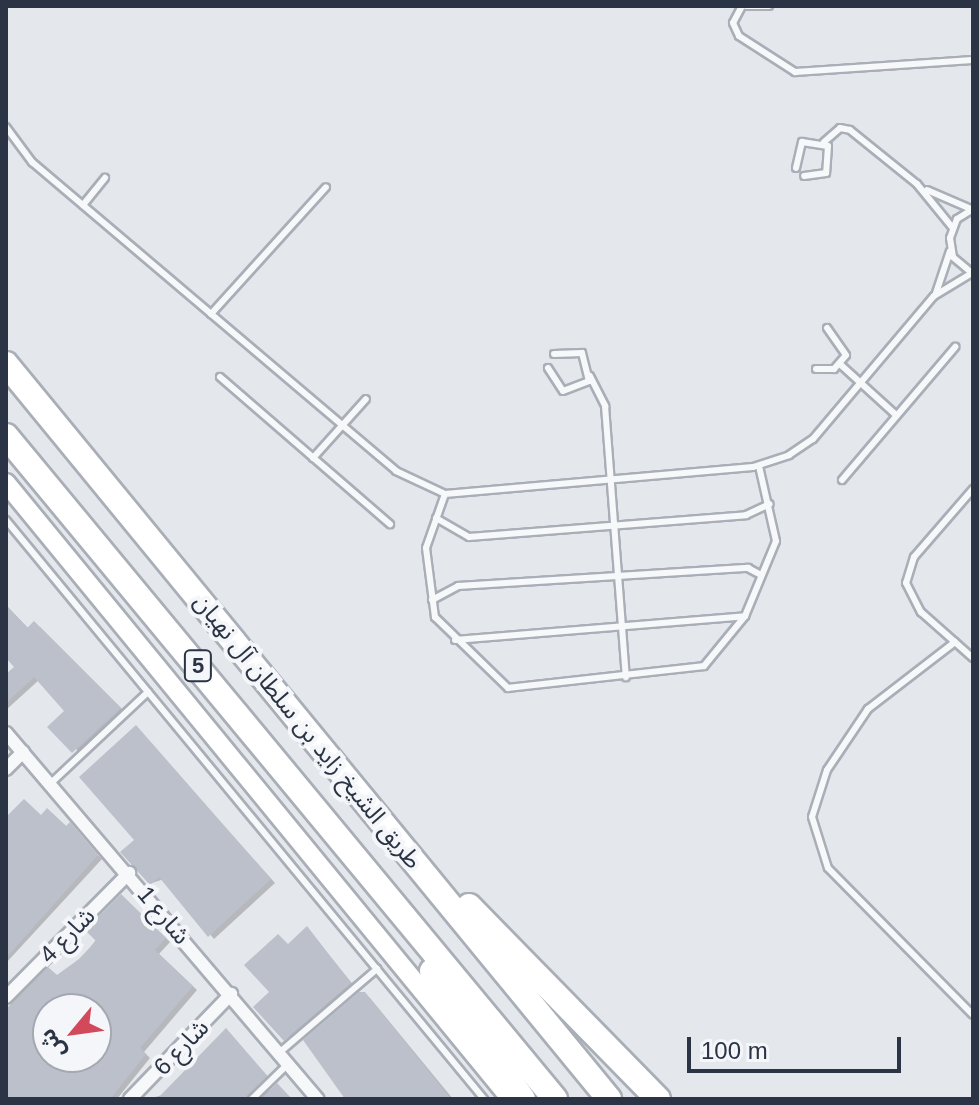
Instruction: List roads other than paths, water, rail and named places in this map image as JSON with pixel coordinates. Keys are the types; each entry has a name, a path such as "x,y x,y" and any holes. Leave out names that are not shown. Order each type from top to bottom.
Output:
{"highway":[{"name":"طريق الشيخ زايد بن سلطان آل نهيان","path":"6,364 609,1099"},
{"name":"طريق الشيخ زايد بن سلطان آل نهيان","path":"6,436 555,1099"},
{"path":"381,820 658,1099"},
{"path":"390,896 414,946 523,1099"}],"main road":[{"path":"6,483 511,1099"}],"street":[{"name":"شارع 1","path":"6,733 129,873 318,1099"},
{"path":"6,769 23,752"},
{"name":"شارع 4","path":"6,997 129,873"},
{"name":"شارع 6","path":"130,1099 231,994"}],"lane":[{"path":"769,6 744,6 733,23 739,36 795,72 973,60"},
{"path":"6,127 32,162 342,425 408,479 445,494 759,466 813,439 934,296 973,273 950,249"},
{"path":"796,168 802,142 824,142 835,131 850,130 917,184 952,227"},
{"path":"804,176 830,168 824,142"},
{"path":"83,205 105,178"},
{"path":"917,184 973,209 952,227 950,249 934,296"},
{"path":"211,314 326,187"},
{"path":"827,328 843,346 841,365"},
{"path":"842,480 955,347"},
{"path":"554,354 582,353 605,406 626,677"},
{"path":"841,365 896,415"},
{"path":"816,369 841,365"},
{"path":"548,368 554,386 568,392 590,376"},
{"path":"220,377 390,524"},
{"path":"313,458 366,399"},
{"path":"445,494 426,548 432,600 440,626 508,688 696,670 745,616 776,541 759,466"},
{"path":"973,489 914,557 906,583 921,612 973,658"},
{"path":"436,518 469,537 746,515 770,504"},
{"path":"6,520 484,1099"},
{"path":"432,600 458,586 748,568 761,575"},
{"path":"455,640 745,616"},
{"path":"955,642 868,709 827,770 812,817 828,868 973,1015"},
{"path":"51,783 148,692"},
{"path":"280,1052 377,969"},
{"path":"252,1099 289,1063"}]}
